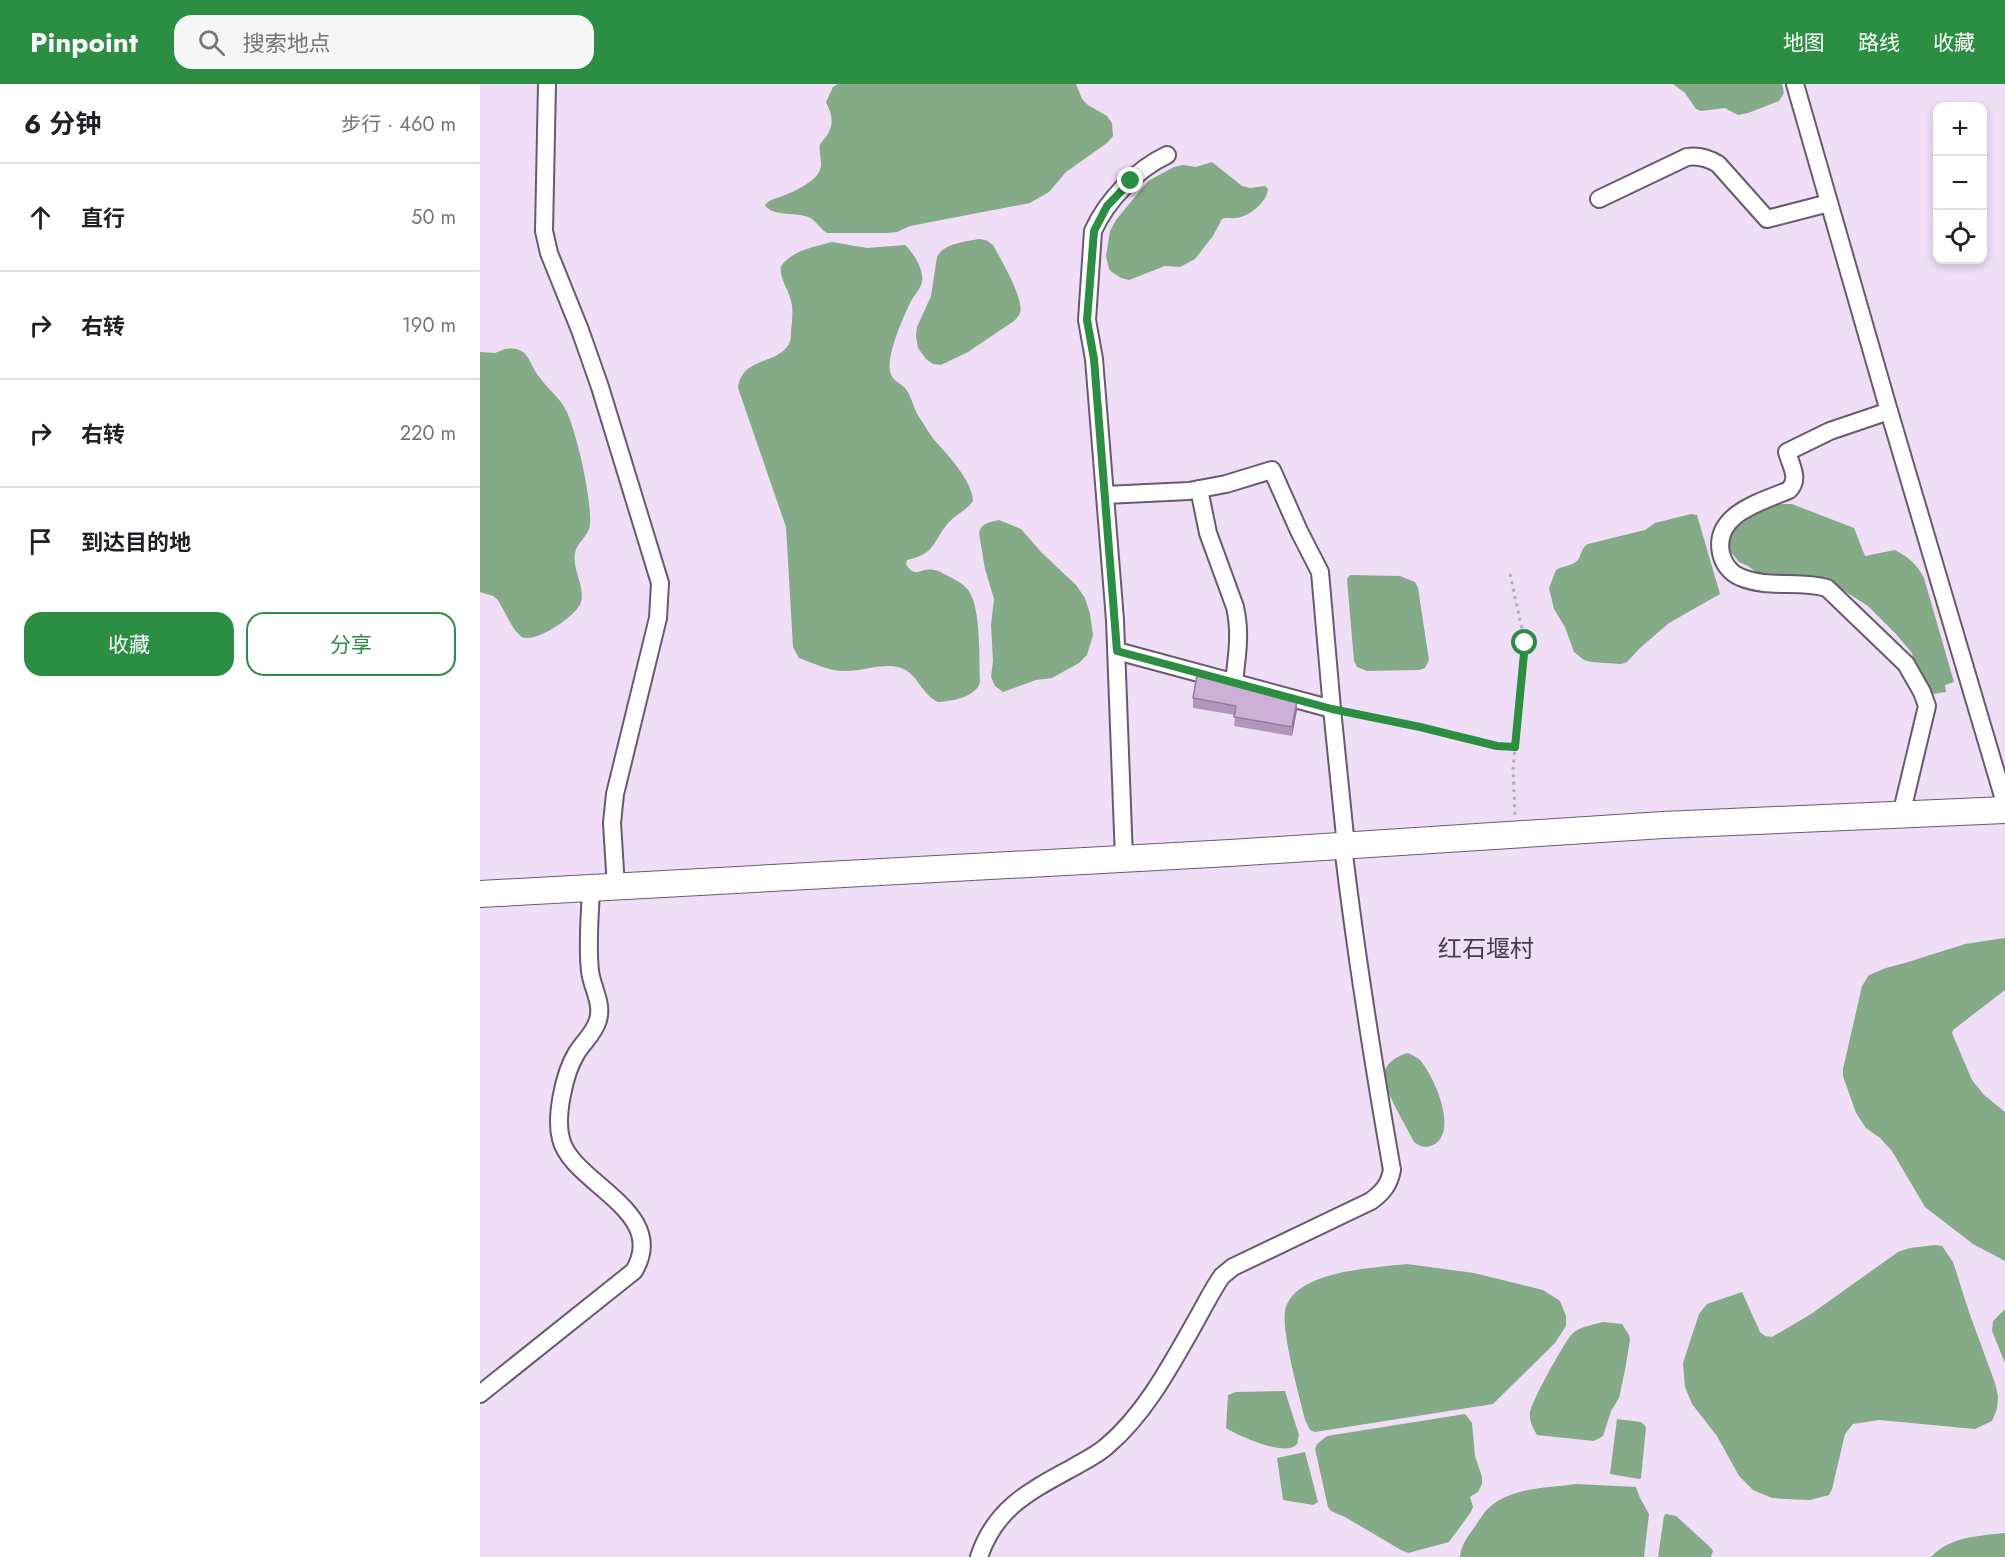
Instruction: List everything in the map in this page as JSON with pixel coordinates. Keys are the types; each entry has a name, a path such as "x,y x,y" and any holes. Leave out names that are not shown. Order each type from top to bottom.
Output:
{"highway":[{"path":"480,894 1124,859 1663,825 2005,810"}],"street":[{"path":"480,1394 634,1271 641,1252 640,1235 630,1216 613,1196 573,1161 560,1137 559,1122 567,1074 577,1052 593,1031 599,1014 600,1006 590,971 615,794 658,618 660,583 600,387 549,253 544,231 547,84"},
{"path":"1795,84 1888,411 2005,803"},
{"path":"1124,859 1117,651 1094,359 1087,320 1094,231 1107,206 1146,165 1167,155"},
{"path":"1599,199 1687,157 1695,156 1718,164 1767,219 1829,203"},
{"path":"1888,411 1830,431 1787,452 1795,477 1794,485 1789,490 1732,517 1723,529 1720,550 1729,569 1741,578 1767,584 1817,585 1827,588 1906,664 1927,706 1901,815"},
{"path":"979,1557 992,1530 1010,1506 1035,1488 1096,1454 1131,1423 1160,1381 1222,1276 1233,1267 1371,1201 1390,1183 1392,1170 1360,983 1344,846 1320,572 1272,470 1238,481 1199,489 1105,495"},
{"path":"1199,489 1208,533 1236,607 1239,645 1234,682"},
{"path":"1117,651 1332,709"}],"path":[{"path":"1510,574 1525,643 1513,769 1516,835"},
{"path":"1332,709 1497,746 1515,747"}],"shaded area":[{"path":"838,84 1076,84 1082,99 1107,116 1112,123 1113,136 1107,143 1066,172 1049,192 1030,203 910,226 897,232 827,233 808,217 777,213 765,205 804,186 819,172 820,144 832,124 826,102 833,87"},
{"path":"1673,84 1782,84 1784,93 1779,101 1738,115 1725,108 1701,111 1696,109 1685,93"},
{"path":"1212,162 1242,186 1250,188 1265,186 1268,189 1267,194 1261,204 1252,212 1241,217 1222,219 1213,236 1195,259 1180,267 1165,266 1129,280 1112,272 1106,256 1110,231 1116,220 1148,181 1174,167 1183,165 1196,167"},
{"path":"979,239 986,240 993,245 1016,289 1021,307 1020,313 1014,321 968,352 941,365 933,364 918,348 916,336 917,327 931,296 937,257 940,252 950,246"},
{"path":"832,242 867,248 905,245 920,267 921,284 911,301 893,345 890,371 894,379 907,391 932,437 965,478 973,501 948,523 928,551 907,560 906,564 916,572 936,570 952,578 967,588 973,599 979,635 980,682 969,695 957,699 938,702 932,699 911,674 901,668 887,666 838,671 799,658 793,647 786,527 738,388 746,371 776,356 790,342 792,306 781,266 798,253"},
{"path":"505,349 519,350 524,353 536,373 561,401 575,434 589,499 589,529 575,553 581,602 564,621 546,632 528,638 522,637 515,630 497,599 480,592 480,352 495,353"},
{"path":"1775,504 1792,504 1854,528 1865,556 1895,550 1915,565 1924,578 1954,682 1945,685 1946,692 1933,694 1913,659 1912,653 1895,633 1868,606 1824,578 1758,574 1739,562 1730,551 1728,539 1735,527 1761,509"},
{"path":"1691,514 1697,515 1720,594 1669,623 1627,662 1621,664 1584,660 1574,652 1565,627 1554,609 1549,588 1556,570 1576,562 1588,544 1645,530 1655,523"},
{"path":"999,520 1021,529 1041,552 1076,585 1085,598 1093,635 1087,655 1079,663 1052,678 1036,680 1003,692 995,686 991,677 993,661 991,625 994,599 985,569 979,533 984,525"},
{"path":"1350,575 1400,576 1415,582 1418,588 1429,660 1425,668 1367,671 1357,667 1354,661 1347,579"},
{"path":"2005,938 2005,990 1952,1033 1972,1080 1984,1095 2005,1112 2005,1261 1973,1244 1925,1207 1892,1151 1866,1128 1856,1113 1843,1076 1843,1069 1862,986 1869,975 1965,944"},
{"path":"1408,1053 1419,1059 1426,1068 1437,1090 1444,1115 1442,1137 1435,1144 1426,1147 1414,1142 1391,1098 1385,1081 1384,1075 1389,1064"},
{"path":"1935,1245 1942,1246 1953,1262 1995,1383 1998,1396 1997,1409 1992,1421 1975,1429 1879,1420 1853,1424 1845,1434 1829,1495 1810,1500 1785,1499 1772,1498 1753,1490 1739,1476 1717,1436 1692,1404 1685,1387 1683,1363 1699,1314 1707,1304 1742,1292 1760,1332 1772,1337 1811,1314 1898,1252"},
{"path":"1407,1264 1474,1273 1543,1290 1560,1301 1566,1316 1566,1326 1555,1343 1493,1404 1315,1432 1310,1430 1305,1420 1295,1380 1285,1330 1286,1307 1293,1295 1305,1285 1339,1273"},
{"path":"2005,1309 2005,1363 1992,1331 1993,1321"},
{"path":"1603,1322 1622,1324 1630,1340 1619,1398 1611,1411 1603,1436 1594,1441 1537,1435 1530,1413 1555,1360 1575,1331"},
{"path":"1285,1391 1299,1435 1297,1444 1291,1448 1262,1444 1226,1428 1228,1395 1236,1392"},
{"path":"1465,1414 1472,1423 1475,1456 1482,1484 1478,1492 1470,1497 1473,1507 1471,1512 1449,1542 1408,1553 1331,1511 1328,1507 1315,1449 1317,1444 1327,1436"},
{"path":"1617,1419 1641,1422 1646,1427 1641,1478 1639,1479 1610,1474"},
{"path":"1305,1452 1318,1502 1313,1505 1283,1500 1277,1458"},
{"path":"1576,1484 1636,1487 1649,1514 1644,1557 1460,1557 1465,1542 1482,1516 1488,1508 1500,1500 1532,1489"},
{"path":"1666,1514 1676,1516 1710,1547 1713,1551 1711,1557 1658,1557"},
{"path":"2005,1533 2005,1557 1931,1557 1956,1541 1975,1536"}],"building":[{"path":"1197,675 1297,701 1292,727 1234,717 1236,706 1193,698"}],"district":[{"name":"红石堰村","path":"1486,948"}],"route":[{"path":"1131,181 1107,206 1094,231 1087,320 1094,359 1117,651 1373,719 1420,727 1497,746 1515,747 1525,643"}]}
